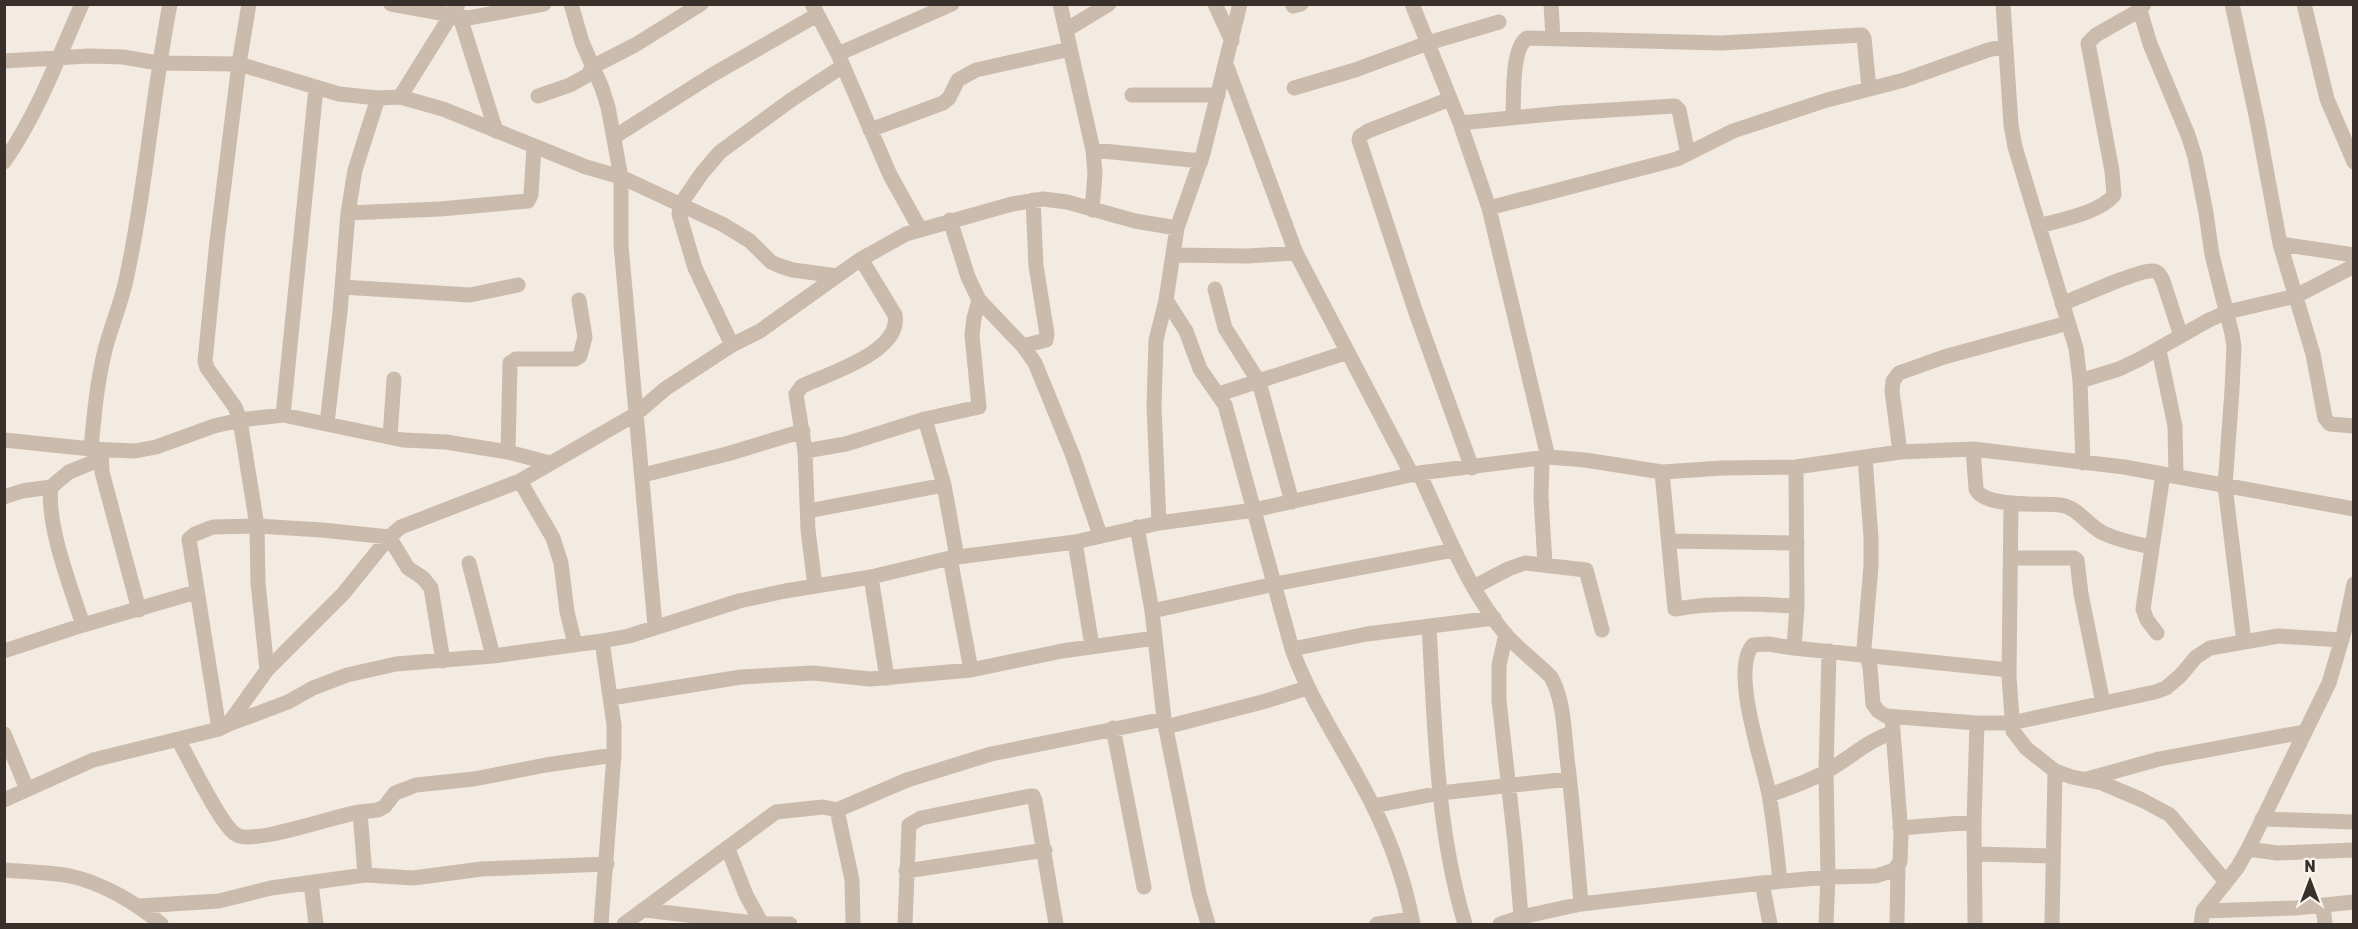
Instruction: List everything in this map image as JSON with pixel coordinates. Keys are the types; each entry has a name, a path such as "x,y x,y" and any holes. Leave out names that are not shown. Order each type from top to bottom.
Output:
{"street":[{"path":"4,162 41,100 82,4"},
{"path":"139,610 108,499 98,453 98,384 105,349 126,280 170,4"},
{"path":"249,4 239,64 217,241 205,361 207,369 235,407 240,420 257,526 258,583 267,670"},
{"path":"390,4 456,12 476,17 544,4"},
{"path":"571,4 592,67 602,88 621,177 621,245 656,626"},
{"path":"538,96 570,85 588,75 592,67 635,45 701,4"},
{"path":"732,345 695,268 678,214 680,205 720,152 841,60 952,4"},
{"path":"1060,4 1092,150 1095,173 1092,210"},
{"path":"1066,30 1109,4"},
{"path":"1215,4 1232,41"},
{"path":"1159,523 1155,451 1155,361 1160,321 1166,300 1177,228 1201,161 1240,4"},
{"path":"1412,4 1460,123 1489,208 1545,458 1541,497 1545,565"},
{"path":"1551,4 1554,38"},
{"path":"2003,4 2011,125 2015,147 2076,348 2080,381 2083,462"},
{"path":"2232,4 2280,244 2313,354 2325,418 2330,424 2354,426"},
{"path":"2304,4 2327,99 2354,162"},
{"path":"2039,226 2078,215 2105,203 2114,195 2112,171 2088,43 2096,35 2142,7 2150,44 2191,146 2201,186 2212,255 2234,347 2225,486 2244,642"},
{"path":"614,137 814,10 841,60 890,175 920,229"},
{"path":"400,98 456,12"},
{"path":"456,12 496,131"},
{"path":"1294,88 1499,22"},
{"path":"1513,117 1516,59 1519,47 1527,38 1721,43 1862,35 1869,88"},
{"path":"1489,208 1635,171 1688,154 1721,136 2006,46"},
{"path":"870,130 943,103 949,98 958,80 976,70 1070,49"},
{"path":"4,61 58,56 123,57 159,63 239,64 316,88 378,98 400,98 443,110 586,167 621,177 722,224 750,241 771,262 780,266 837,276"},
{"path":"1226,64 1296,253 1348,352 1416,474 1474,587 1506,634 1551,677 1555,684 1563,724 1581,904"},
{"path":"283,415 316,88"},
{"path":"1132,95 1218,95"},
{"path":"327,423 348,213 355,170 378,98"},
{"path":"1450,99 1368,131 1360,136 1359,140 1415,310 1472,468"},
{"path":"1460,123 1513,117 1675,106 1679,110 1688,154"},
{"path":"348,213 440,209 528,201 531,195 534,146"},
{"path":"1092,150 1201,161"},
{"path":"224,726 267,670 343,594 389,537 401,527 520,481 636,414 665,389 732,345 760,331 861,259 891,241 950,220 1033,200 1067,202 1092,210 1177,228"},
{"path":"1023,346 1046,340 1047,334 1036,266 1033,200"},
{"path":"950,220 968,277 979,300 1023,346 1035,363 1073,456 1101,535"},
{"path":"2280,244 2354,255"},
{"path":"1173,255 1296,253"},
{"path":"815,586 808,512 806,451 796,398 798,389 863,359 883,344 896,326 894,312 861,259"},
{"path":"2080,381 2119,369 2159,350 2227,312 2296,296 2354,266"},
{"path":"2062,304 2111,284 2148,271 2155,271 2163,281 2181,336"},
{"path":"342,287 470,295 518,285"},
{"path":"1215,289 1224,328 1259,382 1292,502"},
{"path":"508,452 510,363 516,358 575,358 580,356 585,337 579,300"},
{"path":"806,451 846,444 925,419 979,406 972,335 979,300"},
{"path":"1166,300 1186,331 1200,369 1219,394 1233,426 1292,649 1307,688 1373,806 1398,868 1409,901 1412,922 1377,924"},
{"path":"1900,452 1892,391 1893,381 1899,373 1944,357 2068,322"},
{"path":"2157,633 2147,620 2143,609 2152,547 2169,475 2175,426 2159,350"},
{"path":"1219,394 1348,352"},
{"path":"390,437 394,379"},
{"path":"4,440 98,453 135,451 156,447 214,426 240,420 283,415 403,440 446,442 508,452 550,463"},
{"path":"925,419 944,485 971,670"},
{"path":"643,475 803,431"},
{"path":"4,801 93,760 179,741 288,702 313,688 347,675 396,663 493,656 630,636 739,601 871,577 953,558 1075,542 1159,523 1254,510 1416,474 1545,458 1585,459 1662,472 1796,467 1900,452 1973,449 2169,475 2354,509"},
{"path":"1973,449 1978,494 1991,500 2011,503 2067,506 2104,533 2152,547"},
{"path":"4,497 22,491 51,487 98,453"},
{"path":"1865,457 1871,538 1870,600 1864,639 1870,667 1874,706 1893,725 1900,828 1897,924"},
{"path":"1794,648 1797,606 1796,467"},
{"path":"1662,472 1675,609 1698,605 1729,604 1797,606"},
{"path":"520,481 553,538 561,563 567,612 575,644"},
{"path":"808,512 944,485"},
{"path":"51,487 50,496 55,529 83,625"},
{"path":"2011,503 2008,670 2011,723 2016,736 2026,748 2055,771 2102,783 2170,815 2226,882"},
{"path":"224,726 196,592 189,539 213,527 257,526 389,537"},
{"path":"1137,527 1152,611 1165,723 1198,893 1208,924"},
{"path":"389,537 408,568 423,578 431,588 443,661"},
{"path":"1669,541 1797,543"},
{"path":"1075,542 1092,646"},
{"path":"1152,611 1275,584 1454,550"},
{"path":"2011,558 2074,558 2077,560 2081,594 2103,704"},
{"path":"1474,587 1518,564 1529,562 1586,570 1602,630"},
{"path":"470,563 493,656"},
{"path":"871,577 887,678"},
{"path":"2202,918 2248,849 2329,683 2346,634 2354,584"},
{"path":"4,651 196,592"},
{"path":"1292,649 1366,634 1494,618"},
{"path":"1430,627 1440,793 1447,851 1465,924"},
{"path":"1506,634 1498,665 1498,678 1521,916"},
{"path":"1769,795 1803,784 1826,772 1893,725 2011,723 2144,695 2166,688 2207,649 2278,636 2346,634"},
{"path":"611,698 741,677 813,673 855,679 971,670 1092,646 1155,638"},
{"path":"601,924 614,755 611,698 602,641"},
{"path":"1780,881 1769,795 1747,697 1746,661 1753,645 1768,644 2008,670"},
{"path":"1826,924 1829,651"},
{"path":"624,924 776,812 823,807 837,810 907,780 991,754 1113,728 1165,723 1266,701 1307,688"},
{"path":"1976,924 1974,822 1977,723"},
{"path":"1113,728 1144,887"},
{"path":"2087,779 2159,759 2304,732"},
{"path":"4,734 27,789"},
{"path":"179,741 209,797 230,828 241,837 268,834 360,812 378,810 385,806 395,793 416,785 474,779 614,755"},
{"path":"2052,924 2055,771"},
{"path":"1373,806 1440,793 1569,779"},
{"path":"905,924 908,828 921,818 1030,796 1035,798 1056,924"},
{"path":"837,810 852,880 853,924"},
{"path":"360,812 365,875"},
{"path":"2262,819 2354,822"},
{"path":"1900,828 1974,822"},
{"path":"728,849 746,895 762,924"},
{"path":"2248,849 2277,852 2354,850"},
{"path":"906,871 1045,850"},
{"path":"1975,854 2053,856"},
{"path":"139,906 219,901 271,888 365,875 413,878 482,869 607,864"},
{"path":"1500,924 1521,916 1581,904 1780,881 1876,876 1894,870 1898,866"},
{"path":"4,870 70,876 97,885 139,906 161,924"},
{"path":"311,883 316,924"},
{"path":"1762,883 1770,924"},
{"path":"2202,918 2242,917 2354,902"},
{"path":"2323,906 2325,924"},
{"path":"645,910 666,919 790,924"}]}
